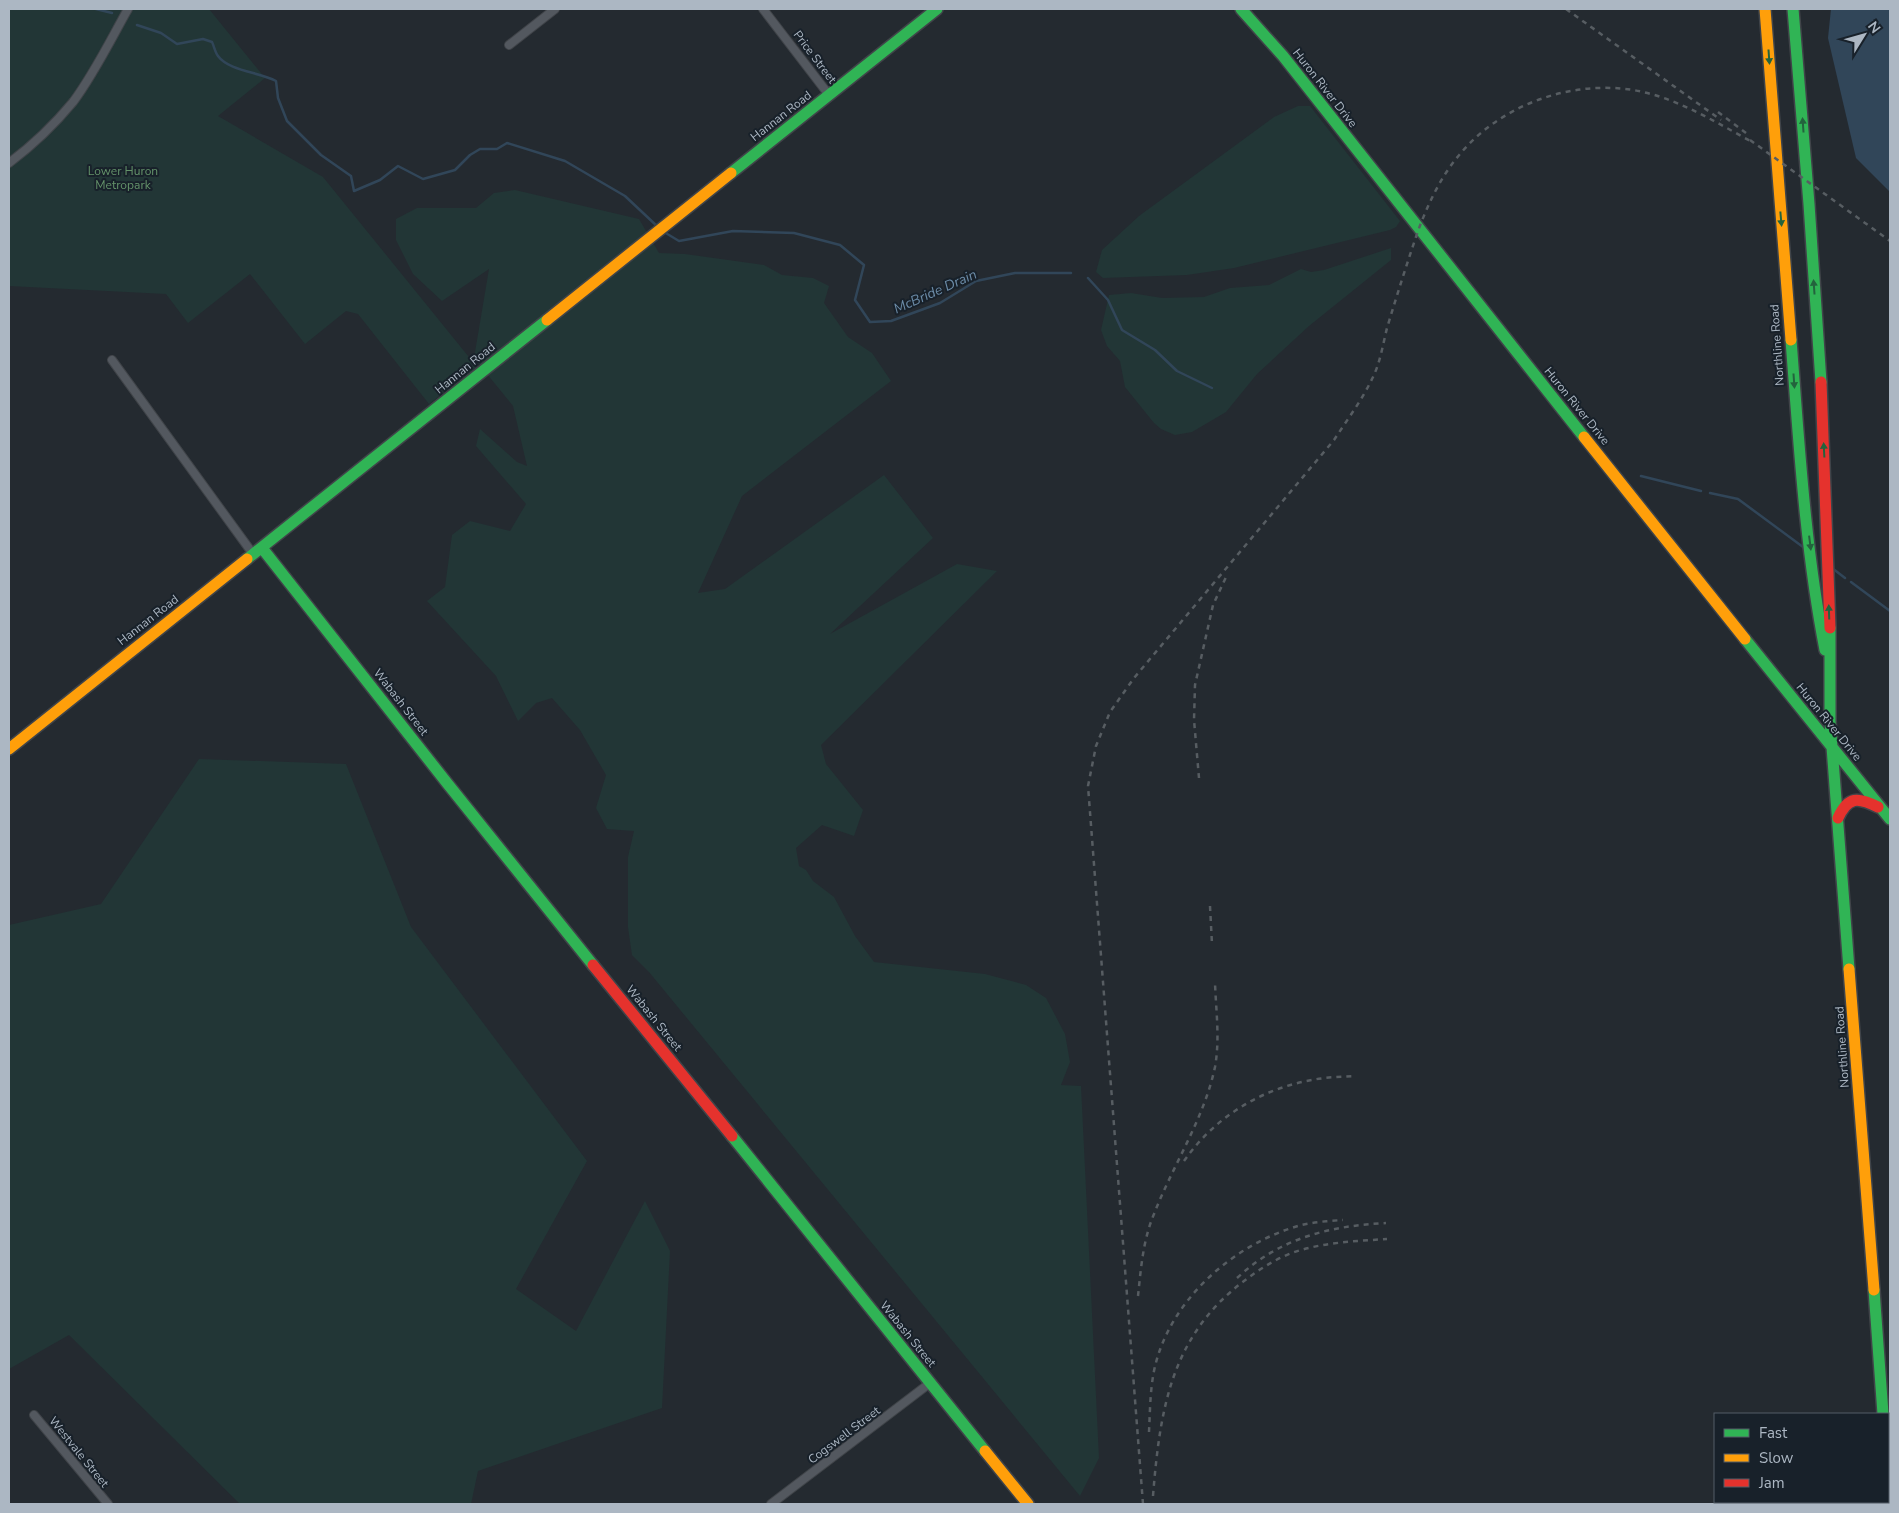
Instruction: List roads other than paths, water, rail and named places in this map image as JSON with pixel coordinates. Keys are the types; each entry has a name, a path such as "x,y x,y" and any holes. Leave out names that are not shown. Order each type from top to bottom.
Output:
{"street":[{"path":"9,163 24,152 49,128 73,101 128,9"},
{"path":"508,45 554,9"},
{"name":"Price Street","path":"763,9 830,95"},
{"name":"Hannan Road","path":"9,748 937,9"},
{"name":"Huron River Drive","path":"1242,9 1283,56 1887,815"},
{"name":"Northline Road","path":"1765,9 1801,469 1819,619 1831,678"},
{"name":"Northline Road","path":"1793,9 1809,198 1824,449 1831,678 1830,721 1884,1413"},
{"name":"Wabash Street","path":"112,360 257,551 447,783 1028,1504"},
{"path":"1838,819 1843,807 1858,798 1869,802 1887,815"},
{"name":"Cogswell Street","path":"771,1504 930,1383"},
{"name":"Westvale Street","path":"34,1414 108,1504"},
{"path":"1889,1486 1890,1502"}],"water":[{"path":"1831,9 1890,9 1890,192 1856,158 1828,38"}],"waterway":[{"name":"McBride Drain","path":"96,9 112,13"},
{"name":"McBride Drain","path":"137,25 161,33 177,44 203,39 212,42 218,56 229,65 276,81 278,98 287,121 321,155 351,176 354,191 380,180 398,166 423,179 455,170 470,155 480,149 497,149 507,143 565,161 625,196 658,227"},
{"name":"McBride Drain","path":"664,232 679,241 733,231 794,233 840,245 864,265 855,300 870,322 891,321 940,303 976,281 1015,273 1071,273"},
{"name":"McBride Drain","path":"1088,278 1108,300 1122,330 1155,350 1177,371 1212,388"},
{"name":"McBride Drain","path":"1641,476 1701,491"},
{"name":"McBride Drain","path":"1710,493 1738,499 1803,547"},
{"name":"McBride Drain","path":"1832,568 1845,578"},
{"name":"McBride Drain","path":"1851,582 1890,611"}],"railway":[{"path":"1566,9 1721,120"},
{"path":"1143,1504 1088,786 1096,746 1110,712 1134,678 1334,440 1359,402 1375,373 1398,291 1426,211 1447,172 1460,154 1477,137 1495,122 1538,100 1561,93 1609,88 1633,90 1665,98 1711,119 1754,143"},
{"path":"1718,112 1746,133"},
{"path":"1750,140 1890,241"},
{"path":"1199,778 1194,720 1195,685 1213,605 1227,575"},
{"path":"1210,906 1212,944"},
{"path":"1138,1296 1143,1254 1150,1224 1204,1105 1215,1067 1217,1036 1215,983"},
{"path":"1184,1161 1209,1131 1257,1098 1293,1084 1322,1078 1354,1076"},
{"path":"1149,1432 1150,1401 1154,1371 1162,1346 1173,1322 1188,1300 1206,1280 1227,1262 1273,1235 1298,1226 1343,1220"},
{"path":"1237,1278 1270,1253 1306,1237 1345,1227 1386,1223"},
{"path":"1153,1496 1160,1433 1174,1376 1185,1350 1200,1326 1219,1302 1257,1272 1278,1259 1293,1253 1312,1247 1354,1241 1387,1239"}],"park label":[{"name":"Lower Huron Metropark","path":"123,178"}]}
